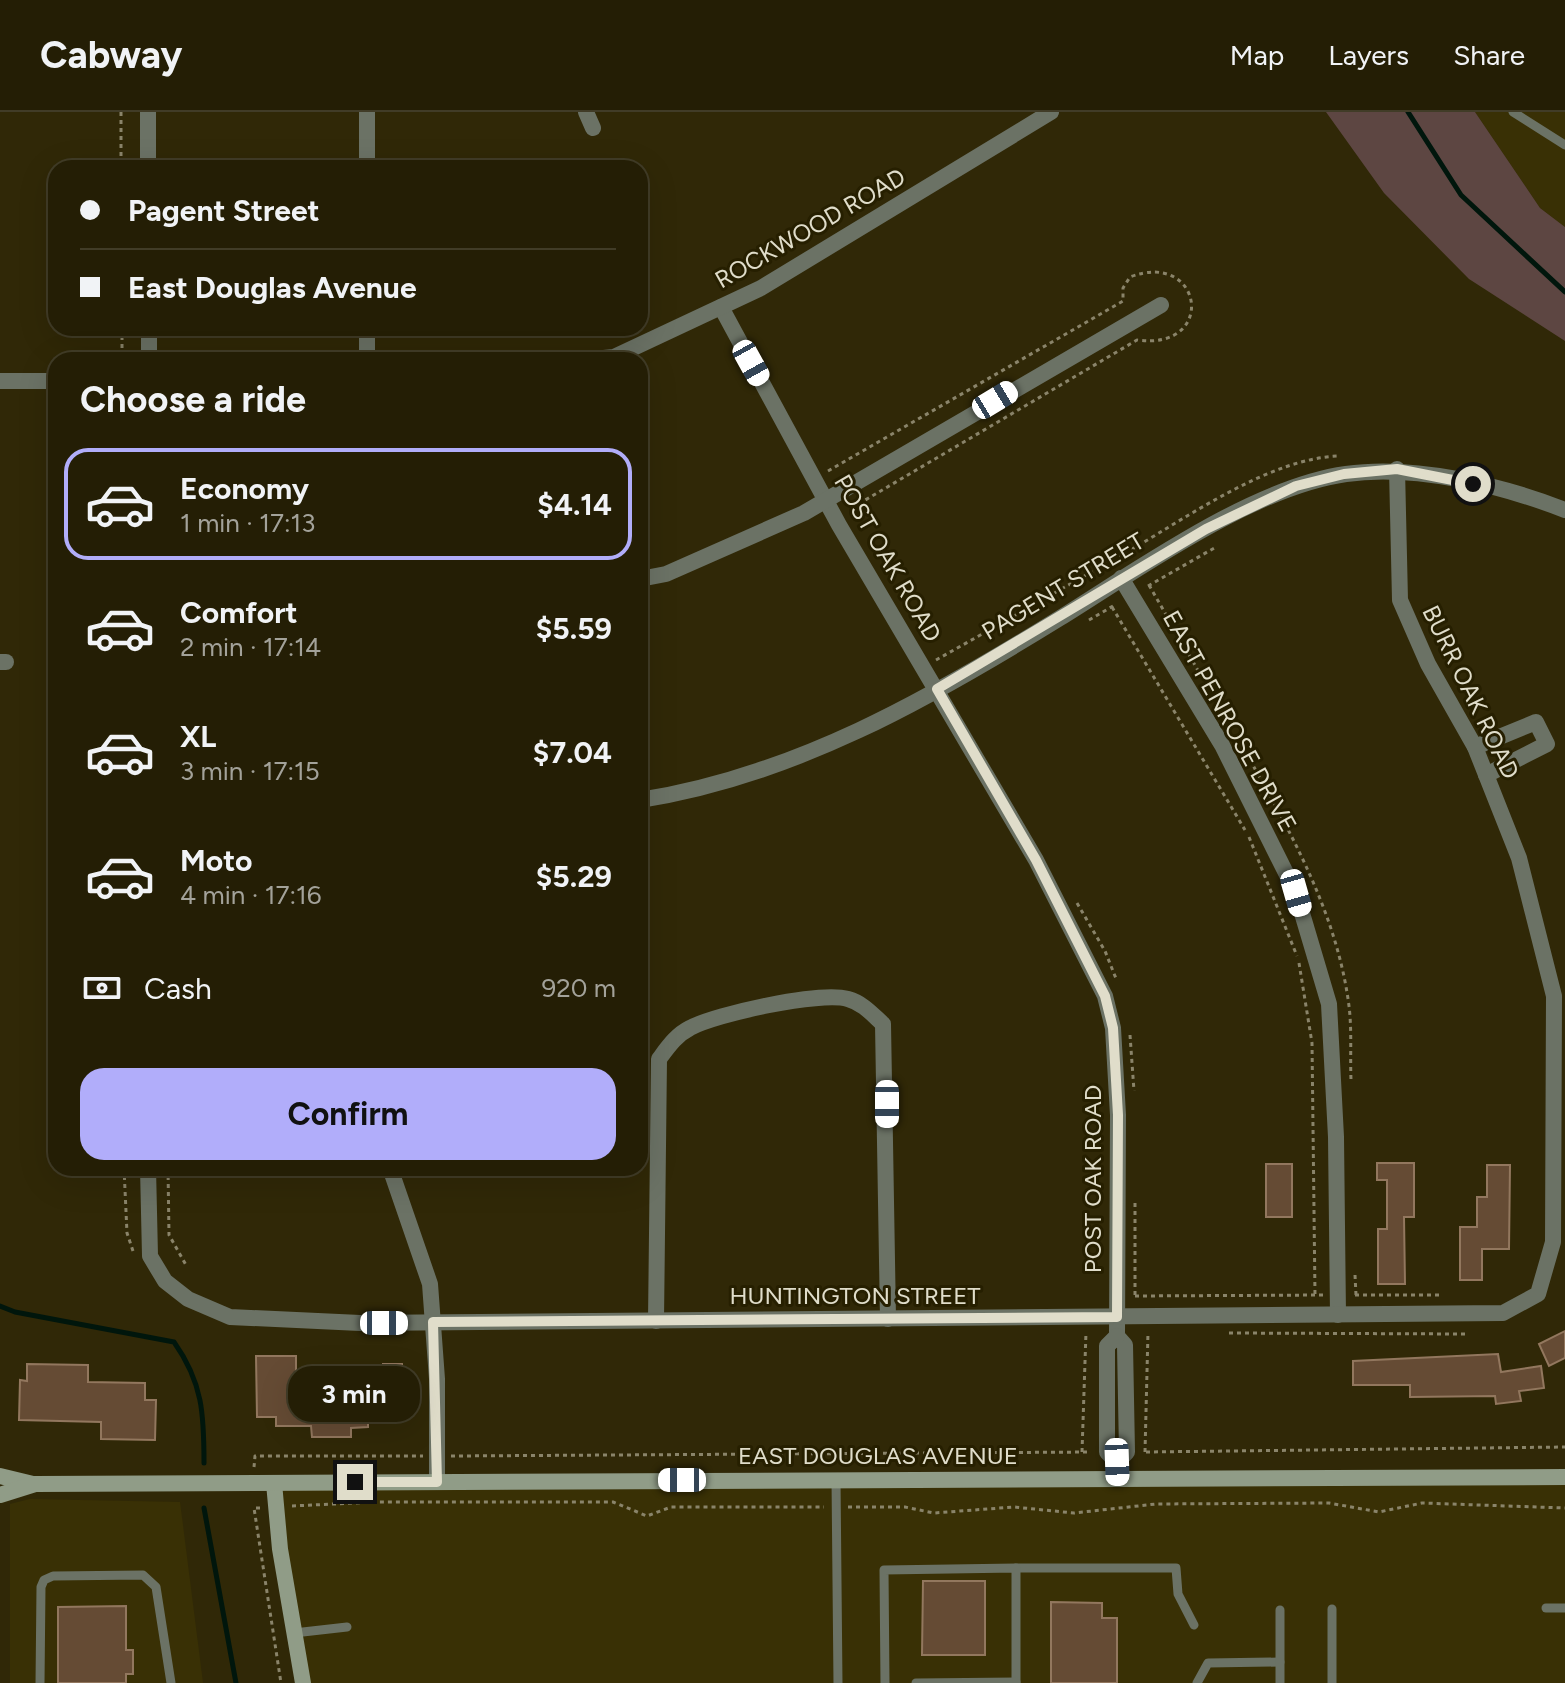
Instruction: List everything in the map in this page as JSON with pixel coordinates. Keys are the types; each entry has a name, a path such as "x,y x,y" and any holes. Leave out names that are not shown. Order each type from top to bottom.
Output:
{"street":[{"path":"148,112 148,160"},
{"path":"367,112 367,160"},
{"path":"586,112 593,128"},
{"name":"ROCKWOOD ROAD","path":"625,352 761,288 1051,112"},
{"path":"648,577 666,574 833,496 1161,305"},
{"name":"POST OAK ROAD","path":"721,307 943,685 1105,996 1113,1028 1118,1115 1117,1328 1125,1345 1117,1461"},
{"path":"0,381 48,381"},
{"name":"PAGENT STREET","path":"648,799 681,794 795,760 894,714 1206,529 1296,486 1344,474 1397,469 1445,477 1565,510"},
{"name":"BURR OAK ROAD","path":"1397,469 1400,600 1428,664 1475,747 1519,858 1560,996 1553,1242 1538,1294 1524,1301"},
{"name":"EAST PENROSE DRIVE","path":"1121,578 1222,745 1301,907 1329,1004 1336,1137 1338,1315"},
{"path":"1475,747 1536,722 1547,744 1486,775"},
{"path":"656,1321 659,1059 673,1041 690,1028 804,999 847,998 865,1007 883,1024 888,1319"},
{"name":"HUNTINGTON STREET","path":"148,1176 150,1256 165,1281 188,1299 230,1317 433,1322 888,1319 1117,1328 1141,1317 1503,1313 1524,1301"},
{"path":"393,1176 430,1284 437,1482"},
{"name":"EAST DOUGLAS AVENUE","path":"0,1495 35,1484 836,1479 1117,1461 1565,1477"},
{"path":"0,1476 35,1484"},
{"path":"274,1483 303,1683"}],"lane":[{"path":"1513,112 1565,145"},
{"path":"836,1479 838,1683"},
{"path":"916,1683 1016,1683 1016,1568"},
{"path":"885,1683 884,1570 1176,1568 1178,1594 1194,1625"},
{"path":"40,1683 41,1587 44,1580 53,1576 143,1575 156,1587 171,1683"},
{"path":"1546,1608 1565,1608"},
{"path":"1332,1609 1332,1683"},
{"path":"1280,1610 1280,1683"},
{"path":"294,1633 347,1627"},
{"path":"1197,1683 1208,1663 1280,1662"}],"path":[{"path":"121,112 121,160"},
{"path":"936,660 1225,495 1291,466 1320,457 1339,456"},
{"path":"821,459 833,496 850,509"},
{"path":"1112,607 1248,835 1299,962 1312,1043 1315,1295"},
{"path":"932,652 943,685"},
{"path":"1074,898 1105,951 1119,986"},
{"path":"1129,1025 1134,1052 1134,1098"},
{"path":"168,1176 169,1235 186,1265"},
{"path":"1135,1189 1135,1303 1148,1333 1145,1452"},
{"path":"1127,1296 1443,1295"},
{"path":"1082,1452 1085,1332 1117,1328"},
{"path":"1227,1333 1465,1334"},
{"path":"254,1467 255,1456 1082,1452 1117,1461 1145,1452 1565,1447"},
{"path":"281,1683 254,1508 375,1502 613,1502 647,1516 671,1507 905,1507 934,1513 1014,1507 1074,1513 1172,1504 1329,1503 1379,1512 1422,1503 1565,1508"}],"shaded area":[{"path":"1326,112 1475,112 1540,208 1565,227 1565,341 1469,279 1384,193"},
{"path":"1475,112 1565,112 1565,227 1540,208"},
{"path":"1565,1476 1565,1683 303,1683 274,1483"},
{"path":"30,1499 180,1502 203,1683 10,1683 10,1504"}],"building":[{"path":"1377,1163 1414,1163 1414,1217 1404,1217 1405,1284 1378,1284 1378,1229 1387,1229 1387,1180 1377,1180"},
{"path":"1266,1164 1292,1164 1292,1217 1266,1217"},
{"path":"1487,1165 1510,1165 1509,1249 1482,1249 1482,1280 1460,1280 1460,1227 1477,1227 1477,1197 1487,1197"},
{"path":"1565,1331 1565,1358 1549,1366 1539,1344"},
{"path":"1498,1354 1501,1372 1541,1366 1544,1388 1519,1391 1521,1401 1496,1404 1495,1396 1410,1397 1410,1385 1353,1385 1353,1361"},
{"path":"256,1356 296,1356 296,1376 312,1376 313,1401 365,1401 365,1383 383,1382 383,1364 402,1364 403,1404 392,1404 392,1421 368,1421 368,1427 351,1428 351,1437 312,1437 311,1426 276,1426 276,1417 257,1417"},
{"path":"27,1364 88,1365 88,1382 145,1383 145,1400 156,1400 155,1440 101,1439 101,1422 19,1420 20,1380 27,1381"},
{"path":"923,1581 985,1581 985,1655 922,1655"},
{"path":"1051,1602 1102,1603 1102,1618 1117,1618 1117,1683 1051,1683"},
{"path":"126,1606 126,1650 133,1650 133,1674 126,1674 126,1683 58,1683 58,1607"}],"waterway":[{"path":"1408,112 1461,195 1565,292"},
{"path":"0,1306 15,1312 174,1342 191,1371 200,1400 204,1463"},
{"path":"204,1508 236,1683"}],"route":[{"path":"355,1482 437,1482 437,1379 433,1322 1117,1317 1118,1115 1113,1028 1105,996 1036,860 937,689 1206,529 1296,486 1344,474 1397,469 1473,484"}]}
